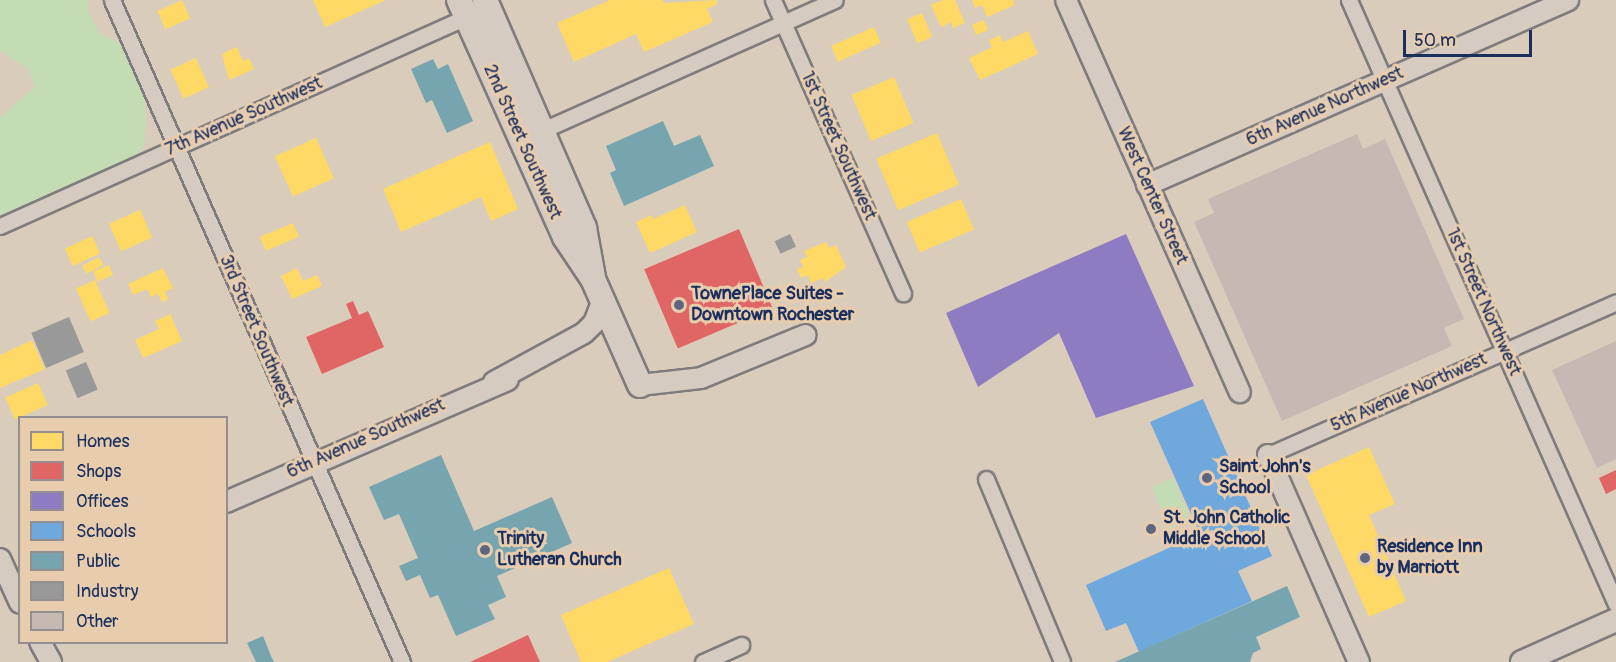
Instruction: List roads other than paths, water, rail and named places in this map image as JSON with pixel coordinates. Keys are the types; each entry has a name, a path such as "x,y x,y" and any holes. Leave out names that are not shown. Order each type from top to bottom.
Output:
{"main road":[{"name":"2nd Street Southwest","path":"487,4 531,135"},
{"name":"2nd Street Southwest","path":"463,8 588,240 598,290 640,385"},
{"path":"1522,662 1616,620"}],"street":[{"name":"3rd Street Southwest","path":"112,0 402,662"},
{"name":"1st Street Southwest","path":"773,0 903,293"},
{"path":"531,135 835,0"},
{"name":"West Center Street","path":"1066,0 1240,392"},
{"name":"1st Street Northwest","path":"1349,0 1616,604"},
{"name":"6th Avenue Northwest","path":"1147,185 1568,0"},
{"name":"7th Avenue Southwest","path":"0,226 177,147 463,8 487,4"},
{"name":"6th Avenue Southwest","path":"228,501 498,382 584,333 594,323 598,290"},
{"name":"5th Avenue Northwest","path":"1268,455 1616,302"},
{"path":"640,385 701,378 806,335"},
{"path":"1268,455 1359,662"},
{"path":"986,479 1062,662"},
{"path":"0,559 14,600"},
{"path":"34,644 39,662"},
{"path":"41,644 51,662"},
{"path":"703,662 741,645"}],"place":[{"name":"TownePlace Suites - Downtown Rochester","path":"679,305"},
{"name":"Saint John's School","path":"1207,478"},
{"name":"St. John Catholic Middle School","path":"1151,529"},
{"name":"Trinity Lutheran Church","path":"485,550"},
{"name":"Residence Inn by Marriott","path":"1365,558"}]}
